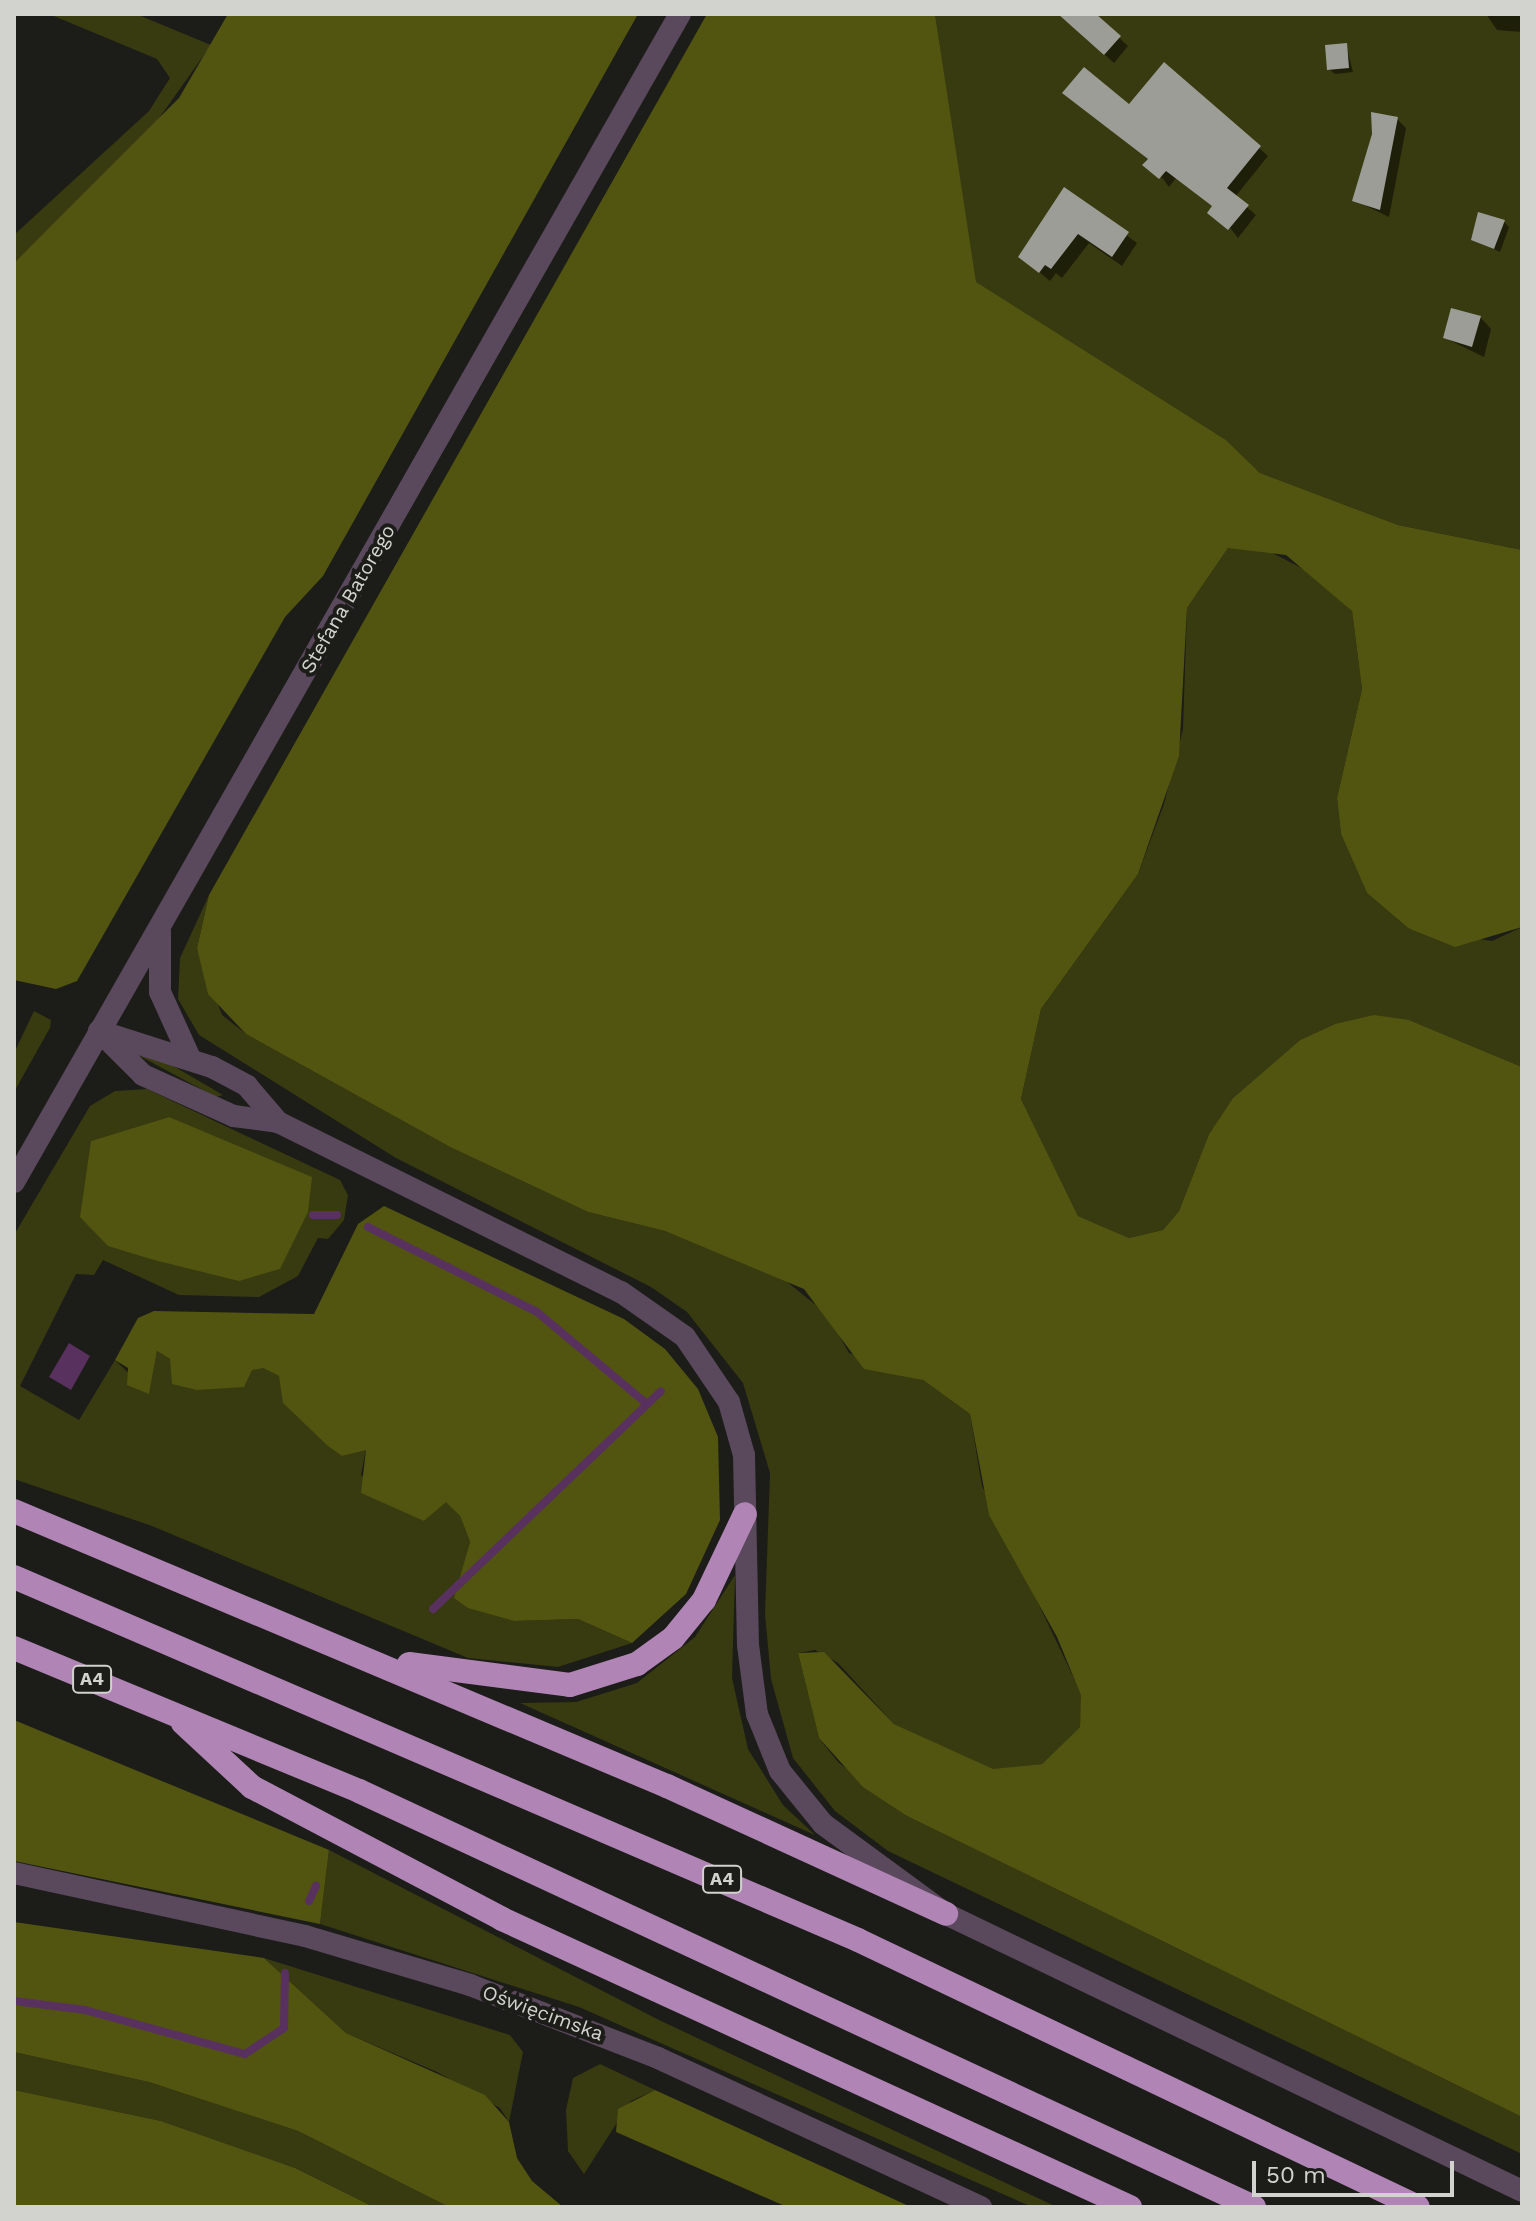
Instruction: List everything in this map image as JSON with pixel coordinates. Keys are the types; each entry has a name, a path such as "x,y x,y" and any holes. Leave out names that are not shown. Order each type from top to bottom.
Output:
{"highway":[{"path":"14,1511 361,1655 946,1914"},
{"path":"361,1655 508,1682 570,1685 605,1677 673,1638 704,1600 745,1514"},
{"name":"A4","path":"14,1577 858,1940 1418,2207"},
{"name":"A4","path":"14,1648 359,1791 1254,2207"},
{"path":"169,1711 252,1787 502,1919 1130,2207"}],"street":[{"name":"Stefana Batorego","path":"14,1182 680,14"},
{"path":"160,926 160,992 189,1056"},
{"path":"99,1031 189,1056 247,1086 278,1122"},
{"path":"99,1031 121,1058 156,1082 234,1116 278,1122 665,1319 701,1355 729,1402 744,1455 752,1683 780,1771 823,1824 946,1914 1522,2191"},
{"name":"Oświęcimska","path":"14,1873 81,1890 305,1936 470,1985 646,2053 981,2207"},
{"name":"Oświęcimska","path":"14,1883 81,1890"}],"shaded area":[{"path":"49,14 136,14 211,45 155,124 14,263 14,235 149,111 170,78 157,59"},
{"path":"228,14 638,14 323,576 285,617 77,981 56,989 14,980 14,263 179,98"},
{"path":"707,14 935,14 976,282 1226,440 1260,473 1398,525 1522,550 1522,927 1455,947 1408,928 1367,893 1341,834 1337,798 1362,689 1352,611 1286,555 1228,548 1187,608 1179,756 1138,874 1041,1009 1021,1099 1078,1216 1129,1238 1163,1230 1179,1211 1209,1134 1233,1098 1300,1040 1335,1024 1374,1015 1409,1020 1522,1067 1522,2117 907,1816 863,1787 819,1738 798,1653 824,1652 894,1724 993,1769 1042,1764 1080,1727 1081,1695 1057,1637 989,1515 970,1414 923,1380 864,1369 804,1289 665,1231 588,1212 450,1147 246,1034 208,994 197,948 209,895"},
{"path":"935,14 1522,14 1522,550 1398,525 1260,473 1226,440 975,282"},
{"path":"1261,547 1321,578 1352,611 1362,689 1337,798 1341,834 1367,893 1408,928 1492,941 1522,927 1522,1067 1409,1020 1335,1024 1300,1040 1233,1098 1209,1134 1179,1211 1163,1230 1129,1238 1078,1216 1021,1099 1041,1009 1138,874 1164,804 1183,729 1187,608 1228,548"},
{"path":"209,895 197,948 222,1015 246,1034 450,1147 588,1212 665,1231 781,1277 827,1314 849,1353 923,1380 970,1414 982,1486 1082,1695 1080,1727 1042,1764 993,1770 894,1724 838,1663 815,1650 798,1653 819,1738 838,1762 907,1816 1522,2117 1522,2154 888,1851 835,1811 793,1758 771,1679 765,1614 770,1473 743,1383 687,1312 651,1287 396,1158 199,1035 178,999 180,958"},
{"path":"34,1011 51,1020 50,1028 14,1092 14,1053"},
{"path":"136,1054 153,1054 223,1095 216,1097"},
{"path":"147,1089 340,1180 348,1195 344,1220 328,1239 318,1238 298,1276 259,1297 179,1295 103,1260 94,1275 76,1274 20,1386 79,1420 115,1360 149,1393 157,1351 170,1359 263,1368 279,1376 342,1456 366,1449 361,1475 424,1521 446,1501 460,1516 470,1542 455,1598 514,1621 578,1619 632,1643 558,1667 468,1658 152,1526 14,1479 14,1235 90,1106 115,1091","holes":["169,1117 154,1260 127,1246 92,1141"]},
{"path":"169,1117 312,1177 308,1212 280,1269 239,1281 154,1260 108,1246 80,1217 91,1141"},
{"path":"384,1206 624,1319 665,1349 698,1389 718,1437 720,1520 686,1594 632,1643 578,1619 514,1621 468,1608 454,1598 470,1542 460,1516 446,1502 424,1521 361,1493 366,1450 342,1456 328,1446 283,1403 279,1376 263,1368 252,1370 244,1387 197,1390 172,1384 170,1359 157,1351 149,1394 127,1385 128,1368 115,1360 138,1318 154,1311 314,1314 358,1224"},
{"path":"69,1343 90,1356 71,1390 49,1377"},
{"path":"735,1575 732,1678 748,1749 783,1805 815,1835 520,1703 576,1702 637,1683 695,1637"},
{"path":"14,1720 329,1850 320,1924 14,1861"},
{"path":"329,1850 661,2021 1057,2207 1032,2207 579,2007 320,1924"},
{"path":"14,1922 264,1958 346,2033 485,2095 509,2122 517,2158 532,2181 563,2207 449,2207 298,2131 149,2082 14,2052"},
{"path":"264,1958 510,2035 523,2052 509,2122 500,2108 437,2072 346,2033"},
{"path":"14,2052 149,2082 298,2131 449,2207 374,2207 295,2168 161,2121 14,2090"},
{"path":"600,2064 655,2090 631,2101 584,2174 568,2151 566,2110 573,2078"},
{"path":"14,2090 161,2121 295,2168 374,2207 14,2207"},
{"path":"655,2090 911,2207 787,2207 616,2132 618,2109"}],"building":[{"path":"1058,14 1096,14 1121,36 1104,55"},
{"path":"1347,43 1349,68 1327,70 1325,45"},
{"path":"1164,62 1261,146 1227,188 1249,205 1228,230 1207,213 1212,206 1166,171 1159,179 1142,165 1148,159 1062,93 1084,67 1129,104"},
{"path":"1371,112 1398,117 1380,210 1352,201 1372,134"},
{"path":"1064,187 1129,232 1112,257 1078,234 1051,269 1045,265 1039,273 1018,257"},
{"path":"1478,212 1505,220 1494,249 1471,240"},
{"path":"1451,308 1481,316 1472,347 1443,338"}],"waterway":[{"path":"313,1215 337,1215"},
{"path":"368,1227 537,1312 647,1404"},
{"path":"433,1609 661,1391"},
{"path":"309,1901 316,1886"},
{"path":"14,2001 85,2010 245,2054 284,2028 285,1973"}]}
